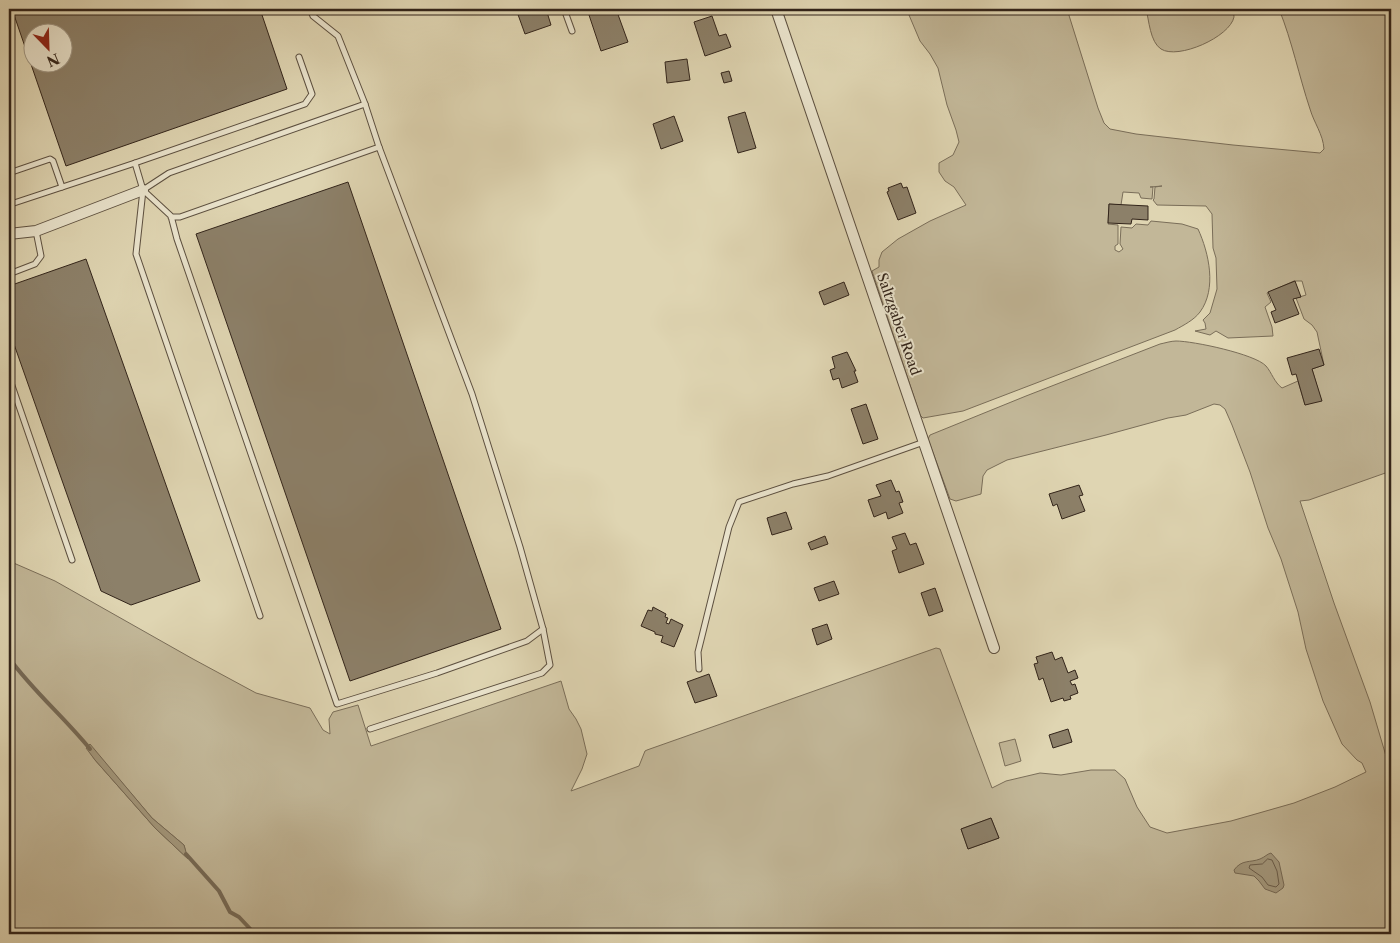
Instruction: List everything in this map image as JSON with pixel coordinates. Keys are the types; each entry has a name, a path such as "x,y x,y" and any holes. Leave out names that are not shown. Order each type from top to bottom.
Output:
{"street":[{"name":"Saltzgaber Road","path":"776,9 994,648"},
{"path":"9,234 36,231 143,190"}],"lane":[{"path":"310,9 313,16 338,36 472,394 517,538 543,630 550,664 542,673 370,730"},
{"path":"564,9 572,31"},
{"path":"9,196 14,203 305,104 312,94 299,58"},
{"path":"143,190 169,173 365,104"},
{"path":"171,217 180,217 379,147"},
{"path":"9,173 50,159 53,161 62,187"},
{"path":"135,163 143,190 136,254 260,616"},
{"path":"143,190 171,217 337,704 528,641 543,630"},
{"path":"9,274 35,264 41,256 36,231"},
{"path":"9,377 72,560"},
{"path":"699,669 698,652 729,527 739,502 793,484 828,476 925,442"}],"shaded area":[{"path":"909,9 1067,9 1098,108 1104,123 1110,129 1136,134 1320,153 1324,149 1322,138 1310,109 1279,9 1391,9 1391,471 1309,500 1300,501 1370,702 1386,756 1386,764 1391,780 1391,934 9,934 9,561 55,581 256,693 310,708 323,730 330,734 329,719 333,712 358,705 371,746 561,681 569,709 581,729 587,754 571,791 639,766 647,750 936,648 940,649 992,788 1006,781 1040,773 1061,775 1091,770 1115,770 1125,779 1137,807 1150,827 1167,833 1231,821 1294,803 1335,787 1366,772 1362,763 1342,744 1323,701 1306,649 1298,612 1281,559 1268,528 1232,425 1225,409 1220,405 1214,404 1186,415 1007,460 987,470 983,476 981,494 956,501 950,499 928,439 930,435 1160,344 1176,341 1196,343 1223,349 1260,361 1282,388 1298,381 1305,405 1321,400 1312,369 1324,365 1317,332 1304,319 1296,298 1306,295 1302,281 1294,281 1267,293 1271,302 1265,307 1273,336 1228,338 1216,331 1210,335 1195,331 1206,329 1203,320 1210,313 1217,289 1212,214 1206,206 1157,205 1153,200 1155,187 1162,186 1150,187 1153,187 1152,199 1141,198 1139,193 1123,192 1121,205 1109,204 1108,224 1118,225 1118,244 1115,246 1115,250 1119,252 1123,249 1120,244 1121,227 1132,228 1136,224 1148,225 1151,221 1182,224 1198,229 1208,260 1210,282 1205,303 1198,315 1175,330 963,411 923,418 920,415 872,271 879,267 882,252 898,239 930,221 966,205 954,187 945,181 939,172 939,163 953,155 959,142 938,68 920,41 909,15","holes":["90,745 152,818 184,845 187,858 155,828 95,760 87,748","991,818 999,838 968,849 961,829"]},
{"path":"1146,9 1233,9 1234,17 1230,25 1214,39 1191,49 1169,52 1161,49 1154,41"},
{"path":"1015,739 1021,761 1005,766 999,743"}],"water":[{"path":"90,744 152,818 184,845 188,859 155,828 95,760 86,748"},
{"path":"1271,853 1279,862 1284,885 1276,893 1265,889 1254,876 1235,873 1234,870 1240,864 1260,859"}],"building":[{"path":"12,9 260,9 287,89 66,166 34,72 72,72 72,22 22,22 22,38"},
{"path":"516,9 546,9 551,25 525,34"},
{"path":"587,9 616,9 628,42 601,51"},
{"path":"712,16 719,36 726,34 731,47 705,56 694,22"},
{"path":"687,59 690,80 667,83 665,62"},
{"path":"729,71 732,81 724,83 721,73"},
{"path":"745,112 756,148 738,153 728,117"},
{"path":"674,116 683,141 661,149 653,124"},
{"path":"348,182 501,629 350,681 196,234"},
{"path":"901,183 903,188 907,187 916,213 898,220 887,192 889,191 888,188"},
{"path":"1109,204 1148,206 1148,220 1132,219 1131,224 1108,223"},
{"path":"86,259 200,581 131,605 101,591 9,330 9,286"},
{"path":"1295,281 1301,297 1293,299 1299,314 1275,323 1271,312 1276,310 1268,292"},
{"path":"844,282 849,295 824,305 819,292"},
{"path":"1319,349 1324,365 1312,369 1322,401 1305,405 1296,374 1292,375 1287,358"},
{"path":"847,352 856,371 854,371 858,382 842,388 839,378 833,380 830,370 835,368 832,357"},
{"path":"866,404 878,439 863,444 851,409"},
{"path":"891,480 896,492 899,491 903,502 899,503 903,513 888,519 886,512 874,517 868,500 881,496 876,485"},
{"path":"1079,485 1083,495 1079,496 1085,511 1062,519 1057,504 1053,506 1049,494"},
{"path":"786,512 792,529 772,535 767,518"},
{"path":"905,533 910,545 916,543 924,564 899,573 892,551 897,549 892,537"},
{"path":"825,536 828,544 811,550 808,543"},
{"path":"834,581 839,594 819,601 814,588"},
{"path":"935,588 943,611 929,616 921,593"},
{"path":"653,607 666,614 665,617 668,618 666,623 669,624 671,619 683,625 674,647 661,642 663,636 641,626 648,610 652,611"},
{"path":"827,624 832,639 817,645 812,629"},
{"path":"1052,652 1055,660 1062,657 1068,673 1075,670 1078,678 1070,681 1072,685 1075,684 1078,693 1070,696 1071,699 1064,701 1063,698 1051,702 1043,678 1039,680 1034,664 1038,663 1036,657"},
{"path":"709,674 717,696 695,703 687,682"},
{"path":"1068,729 1072,742 1053,748 1049,735"},
{"path":"991,818 999,838 968,849 961,829"}],"waterway":[{"path":"9,658 28,682 90,749"},
{"path":"186,854 219,891 230,912 239,917 255,934"}]}
